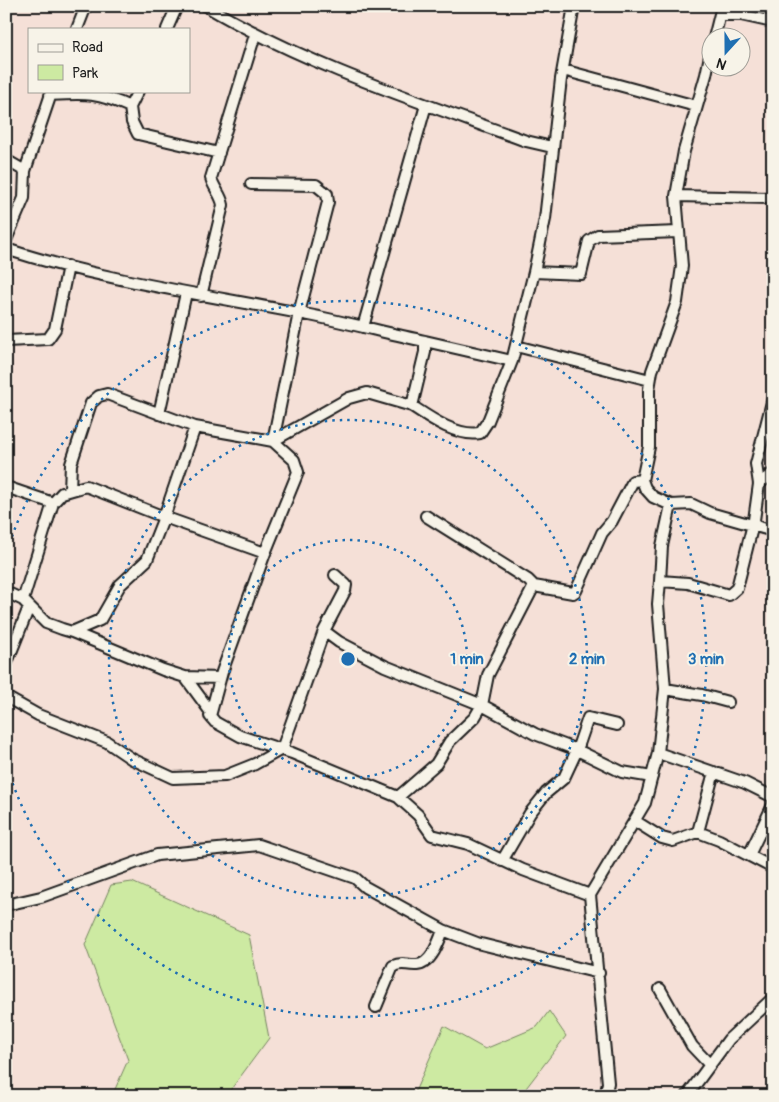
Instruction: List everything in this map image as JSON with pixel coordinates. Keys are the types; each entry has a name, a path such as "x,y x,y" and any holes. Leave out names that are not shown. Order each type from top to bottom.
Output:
{"street":[{"path":"77,28 86,6"},
{"path":"167,28 177,6"},
{"path":"206,6 255,35 367,83 526,141 552,147"},
{"path":"273,441 349,398 368,393 412,406 470,435 480,433 488,421 512,361 534,272 545,219 552,147 574,6"},
{"path":"717,28 721,11 773,22"},
{"path":"200,296 223,204 222,196 213,186 211,178 255,35"},
{"path":"563,70 696,106"},
{"path":"703,78 684,151 676,196 682,266 677,302 650,380 649,447 642,480 644,488 654,497 671,505 691,504 710,513 773,531"},
{"path":"138,92 130,107 132,122 138,134 219,153"},
{"path":"6,240 24,198 25,171 51,93 89,93 112,98 130,107"},
{"path":"363,327 426,105"},
{"path":"9,161 30,153"},
{"path":"9,161 25,171"},
{"path":"251,184 316,185 327,194 328,202 300,313 273,441"},
{"path":"676,196 773,198"},
{"path":"534,272 582,274 589,242 598,235 678,232"},
{"path":"6,249 68,266 186,293 300,313 512,361"},
{"path":"6,341 48,340 55,330 68,266"},
{"path":"159,414 186,293"},
{"path":"412,406 425,352 425,341"},
{"path":"516,346 650,380"},
{"path":"70,490 71,464 91,403 99,396 107,394 195,427 273,441 294,460 298,472 265,553 220,678 210,716 215,722 240,736 282,750 398,797 418,815 432,835 468,844 502,861 590,895"},
{"path":"660,581 688,583 729,595 737,588 752,525 759,484 756,464 773,398"},
{"path":"72,632 100,620 120,585 147,560 195,427"},
{"path":"759,484 773,473"},
{"path":"426,516 528,580 534,586 573,593 576,591 602,534 629,492 630,484 633,481 642,480"},
{"path":"6,666 26,604 53,503 62,493 86,486 164,517 265,553"},
{"path":"6,487 53,503"},
{"path":"606,1096 608,1083 599,973 590,895 645,803 658,753 665,690 658,604 662,546 671,505"},
{"path":"6,697 38,715 106,742 132,759 173,778 225,776 255,764 282,750 324,631 345,591 346,586 343,581 335,575"},
{"path":"398,797 436,764 450,740 472,721 482,705 488,675 534,586"},
{"path":"6,592 26,604 46,623 185,677 220,678"},
{"path":"324,631 339,642 385,666 482,705 534,734 577,750 622,772 652,777"},
{"path":"185,677 210,711"},
{"path":"665,690 728,702"},
{"path":"502,861 530,812 546,793 564,778 577,750 588,718 617,725"},
{"path":"658,753 745,783 773,797"},
{"path":"698,832 714,772"},
{"path":"749,855 773,804"},
{"path":"635,821 662,838 673,841 698,832 773,868"},
{"path":"6,905 41,897 157,855 259,845 355,878 365,887 443,930 506,952 599,973"},
{"path":"376,1007 393,966 400,962 417,965 425,962 439,944 443,930"},
{"path":"660,989 692,1046 710,1065"},
{"path":"687,1096 729,1039 773,998"}],"green space":[{"path":"132,882 249,935 269,1038 226,1096 112,1096 128,1060 85,945 111,885"},
{"path":"549,1011 566,1036 520,1096 409,1096 414,1094 444,1026 485,1049 537,1027"}]}
